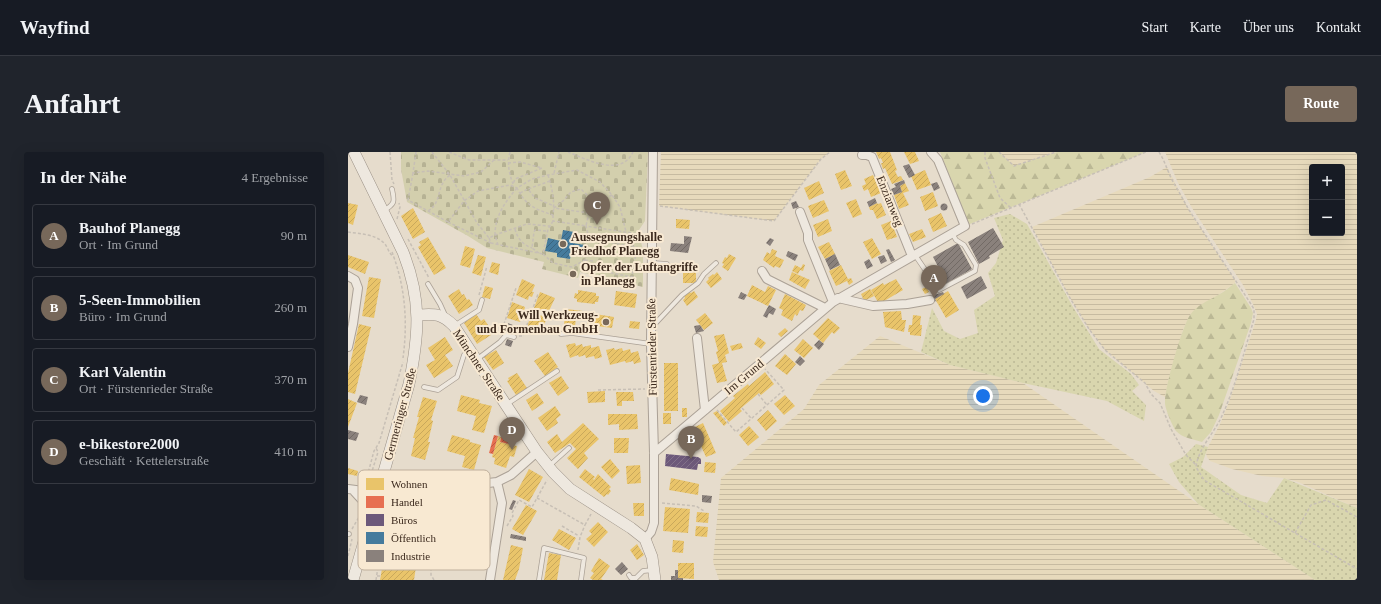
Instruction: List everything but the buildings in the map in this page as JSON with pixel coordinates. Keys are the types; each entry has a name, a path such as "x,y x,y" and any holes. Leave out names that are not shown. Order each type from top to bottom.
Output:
{"main road":[{"path":"354,152 397,238 409,267 415,291 418,315"},
{"name":"Münchner Straße","path":"418,315 434,314 446,318 454,326 506,405 551,469 570,488 645,538"},
{"name":"Germeringer Straße","path":"385,470 409,384 415,353 418,315"},
{"path":"645,538 652,557 654,575"},
{"name":"Germeringer Straße","path":"353,580 358,563"}],"street":[{"name":"Fürstenrieder Straße","path":"645,538 651,532 654,523 651,344 653,152"},
{"path":"931,152 938,160 965,226"},
{"name":"Enzianweg","path":"862,155 867,154 872,157 913,255"},
{"path":"800,212 808,233 808,240 836,300 873,306 907,304 930,300"},
{"name":"Im Grund","path":"654,453 710,408 825,308 836,300 965,226"},
{"path":"762,271 767,279 825,308"},
{"path":"348,276 355,280 358,288 348,347"},
{"path":"697,338 710,408"},
{"path":"490,483 497,482 511,475 538,452"},
{"path":"490,580 502,503 497,482"}],"lane":[{"path":"383,211 393,204 394,199 392,189"},
{"path":"913,255 939,290 975,271 976,264 964,245 956,240 952,233"},
{"path":"652,263 667,264 670,270"},
{"path":"652,328 682,295 698,284 704,274 716,263"},
{"path":"429,282 446,318"},
{"path":"454,326 479,310 482,300"},
{"path":"561,334 572,333 651,344"},
{"path":"424,387 438,390 457,377 464,355 473,356 500,342 506,334 514,338"},
{"path":"506,405 557,371"},
{"path":"551,469 569,448"},
{"path":"539,580 544,548 584,558 581,580"},
{"path":"629,575 631,578 636,578 643,571 654,575"}],"path":[{"path":"390,152 392,180"},
{"path":"416,152 408,200 491,243 543,254"},
{"path":"432,152 450,175 464,201 491,243"},
{"path":"449,152 469,160 508,160"},
{"path":"510,152 508,163 509,173 513,184 526,202 531,206 553,215"},
{"path":"554,173 559,152"},
{"path":"568,152 604,165 614,165 629,159 633,152"},
{"path":"652,206 774,221 821,159 830,152"},
{"path":"984,152 1000,198 1011,208"},
{"path":"999,152 1014,166 1056,152"},
{"path":"965,226 1146,152"},
{"path":"1159,152 1188,210 1249,301 1255,314 1220,420 1201,452 1196,465"},
{"path":"413,173 428,172 464,176 481,172 494,160"},
{"path":"508,163 520,162 542,168 515,179 513,184"},
{"path":"498,244 495,235 496,223 503,206 517,188 532,179 554,173 577,170 600,182 612,195 620,207 626,232"},
{"path":"428,211 436,203 440,187 444,179 450,175"},
{"path":"543,254 547,231 553,221 554,207 548,175"},
{"path":"520,194 528,188 550,181"},
{"path":"448,222 464,201 478,191 510,185 517,188"},
{"path":"528,188 535,198 554,207 589,213"},
{"path":"554,207 564,200 571,192 581,189 589,197 592,209"},
{"path":"585,260 589,239 586,226 589,213 596,202 612,195"},
{"path":"1019,204 1078,313 1105,350 1145,383 1151,394 1160,403 1171,429 1186,455 1196,465 1204,480 1357,568"},
{"path":"397,219 400,207"},
{"path":"553,221 652,236"},
{"path":"489,238 527,224 550,226"},
{"path":"515,229 516,234 525,246 543,254 553,264 572,267 585,260 593,261 592,269 632,277 637,247 589,239"},
{"path":"532,248 535,230 547,231"},
{"path":"348,232 379,238 394,257"},
{"path":"408,240 429,282"},
{"path":"369,470 376,448 380,443 398,381 403,362 405,344 405,304 402,285 389,244"},
{"path":"482,300 479,297 487,266"},
{"path":"506,334 503,327 516,288"},
{"path":"514,338 522,336 538,294"},
{"path":"710,408 736,432 784,390 760,363"},
{"path":"598,390 652,389"},
{"path":"758,394 767,405"},
{"path":"742,408 751,419"},
{"path":"372,470 378,452 376,448"},
{"path":"498,526 506,527 513,516 512,513 519,500 532,507 549,476 551,469"},
{"path":"537,498 585,525"},
{"path":"1295,532 1311,505 1326,500 1357,517"},
{"path":"654,502 696,506 704,511"},
{"path":"577,556 580,537 593,510"},
{"path":"348,556 350,535 358,519"},
{"path":"562,526 580,537"},
{"path":"376,580 378,570"},
{"path":"431,570 431,575 434,580"}],"shaded area":[{"path":"661,152 830,152 821,159 774,221 659,206"},
{"path":"999,152 1057,152 1014,166"},
{"path":"1165,152 1357,152 1357,508 1298,482 1284,478 1262,476 1232,469 1210,461 1207,457 1206,453 1208,447 1229,402 1257,314 1243,285 1192,208 1178,183"},
{"path":"1167,167 1189,210 1235,280 1235,283 1190,315 1183,330 1165,397 1154,391 1105,350 1089,329 1070,298 1032,227 1150,177"},
{"path":"880,336 950,365 1023,383 1198,504 1315,580 719,580 713,562 721,478 804,409 819,385"}],"green space":[{"path":"401,152 648,152 645,221 639,230 643,250 643,287 580,272 578,278 542,269 544,262 487,248 407,202 401,169"},
{"path":"940,152 999,152 1014,166 1057,152 1146,152 965,226 967,220"},
{"path":"1010,214 1027,224 1073,307 1099,349 1131,374 1139,385 1132,391 1146,405 1144,421 1107,401 1023,383 950,365 921,352 932,308 944,331 960,339 978,333 974,310 995,296 988,273 996,263 1003,240 994,218"},
{"path":"1235,283 1253,313 1251,323 1219,415 1211,432 1202,442 1188,438 1176,431 1165,406 1167,385 1178,344 1190,315 1199,306"},
{"path":"1196,444 1208,447 1201,467 1241,495 1267,503 1284,478 1357,508 1357,580 1315,580 1198,504 1179,482 1169,464 1183,457"}],"place":[{"name":"Karl Valentin","path":"597,225"},
{"name":"Aussegnungshalle Friedhof Planegg","path":"563,244"},
{"name":"Opfer der Luftangriffe in Planegg","path":"573,274"},
{"name":"Bauhof Planegg","path":"934,298"},
{"name":"Will Werkzeug- und Formenbau GmbH","path":"606,322"},
{"name":"e-bikestore2000","path":"512,450"},
{"name":"5-Seen-Immobilien","path":"691,459"}]}
